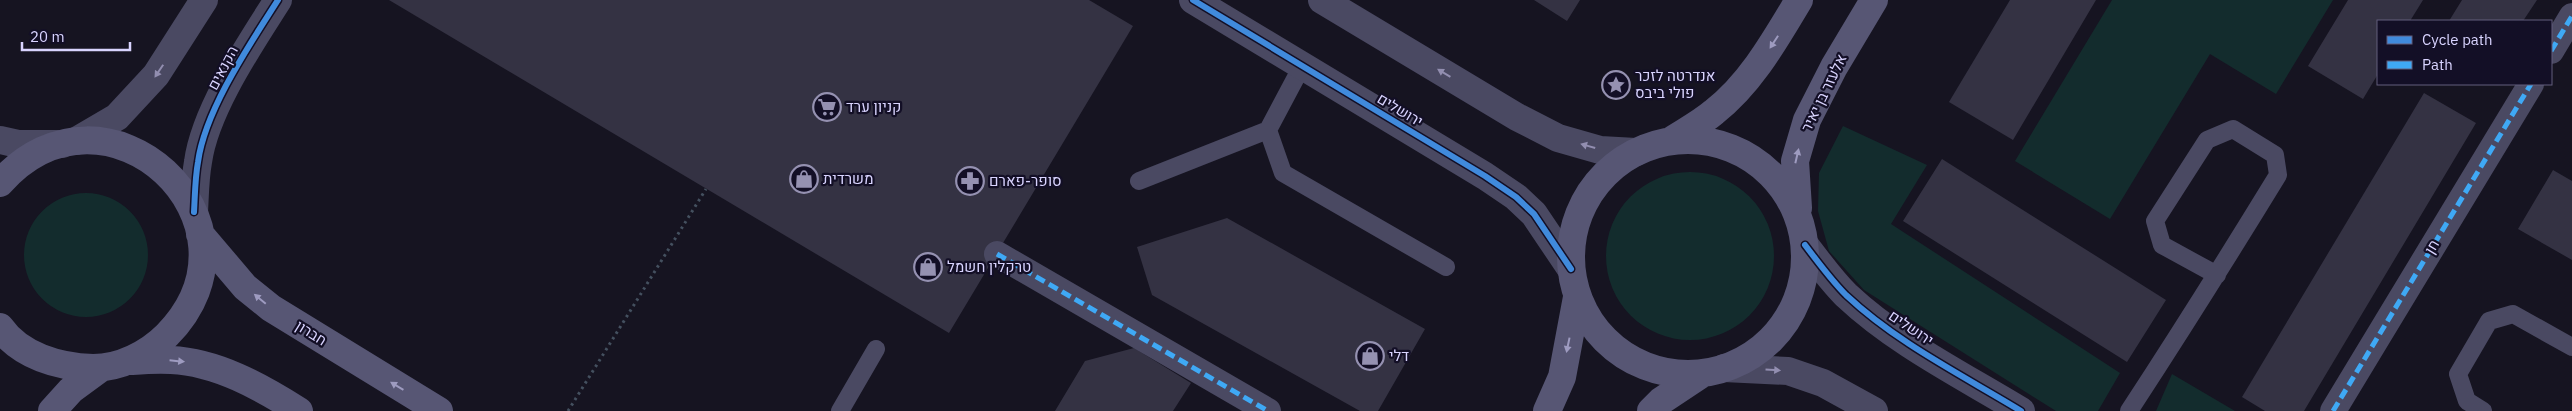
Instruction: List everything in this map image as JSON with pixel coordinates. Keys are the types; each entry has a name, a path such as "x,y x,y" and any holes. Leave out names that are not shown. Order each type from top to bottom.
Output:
{"main road":[{"path":"1672,140 1714,112 1760,63 1799,0"},
{"name":"אלעזר בן יאיר","path":"1713,371 1745,359 1764,346 1788,317 1800,290 1805,268 1795,161 1807,120 1834,67 1874,0"},
{"path":"1713,371 1668,372 1634,362 1606,341 1594,328 1577,298 1571,269 1570,249 1580,209 1603,175 1636,152 1654,144 1672,140 1693,139 1714,142 1752,157 1782,185 1803,233"},
{"name":"חברון","path":"69,143 100,141 125,146 147,156 167,172 177,184 197,223 245,287 271,308 439,411"},
{"path":"0,183 12,170 35,154 69,143"},
{"path":"128,361 156,346 178,323 194,296 202,265 197,223"},
{"path":"1547,411 1562,377 1577,298"},
{"path":"0,327 23,349 47,361 74,367 101,368 128,361 171,360 196,363 229,374 265,390 299,411"},
{"path":"52,411 71,390 101,368"},
{"path":"1651,411 1661,401 1713,371"}],"street":[{"path":"0,140 18,144 69,143 117,117 156,76 204,0"},
{"name":"הקנאים","path":"197,223 198,160 216,109 238,65 278,0"},
{"name":"ירושלים","path":"1193,0 1485,176 1516,197 1534,214 1571,269"},
{"path":"1322,0 1517,117 1558,138 1600,150 1636,152"},
{"path":"2552,49 2572,16"},
{"name":"חן","path":"2333,411 2530,85"},
{"name":"ירושלים","path":"1803,233 1845,294 1870,315 1907,342 2022,411"},
{"path":"997,254 1268,411"},
{"path":"1713,371 1788,371 1823,384 1874,411"}],"lane":[{"path":"1139,181 1268,130 1302,66"},
{"path":"1268,130 1283,173 1446,267"},
{"path":"2129,411 2217,275 2278,175 2275,155 2233,130 2208,140 2155,221 2162,245 2217,275"},
{"path":"2484,411 2467,402 2458,374 2489,321 2514,314 2572,347"},
{"path":"840,411 876,349"}],"path":[{"path":"568,411 706,189"}],"green space":[{"path":"2112,0 2333,0 2276,94 2210,54 2110,219 2015,161"},
{"path":"1843,126 1927,165 1891,224 2120,373 2098,411 2056,411 1864,290 1829,251 1818,211 1819,173"},
{"path":"1698,172 1722,178 1750,196 1768,224 1773,240 1773,272 1768,288 1750,316 1737,326 1714,337 1682,340 1658,334 1630,316 1620,303 1609,280 1606,248 1612,224 1630,196 1643,186 1666,175"},
{"path":"86,193 110,198 130,211 143,231 148,255 143,279 130,299 110,312 86,317 62,312 42,299 29,279 24,255 29,231 42,211 62,198"},
{"path":"2172,374 2235,411 2156,411"}],"building":[{"name":"קניון ערד","path":"389,0 1089,0 1133,26 949,333"},
{"path":"1534,0 1580,0 1567,21"},
{"path":"2010,0 2096,0 2013,140 1949,102"},
{"path":"2348,0 2423,0 2411,20 2377,20 2377,76 2363,99 2308,66"},
{"path":"2462,0 2537,0 2524,20 2450,20"},
{"path":"2424,93 2476,123 2304,411 2265,411 2242,397"},
{"path":"1942,159 2166,300 2127,362 1903,221"},
{"path":"2553,170 2572,181 2572,260 2518,229"},
{"path":"1227,218 1425,329 1378,411 1360,411 1152,295 1137,247"},
{"path":"1134,348 1191,383 1173,411 1055,411 1085,361"}],"marked path":[{"path":"2552,49 2572,16"},
{"path":"2333,411 2530,85"},
{"path":"997,254 1268,411"}],"cycle path":[{"path":"194,212 198,162 202,142 210,121 230,78 278,0"},
{"path":"1193,0 1485,176 1516,197 1534,214 1571,269"},
{"path":"1805,245 1846,295 1866,312 1930,358 2021,411"}],"place":[{"name":"אנדרטה לזכר פולי ביבס","path":"1616,85"},
{"name":"קניון ערד","path":"827,107"},
{"name":"משרדית","path":"804,179"},
{"name":"סופר-פארם","path":"970,181"},
{"name":"טרקלין חשמל","path":"928,267"},
{"name":"דלי","path":"1370,356"}]}
